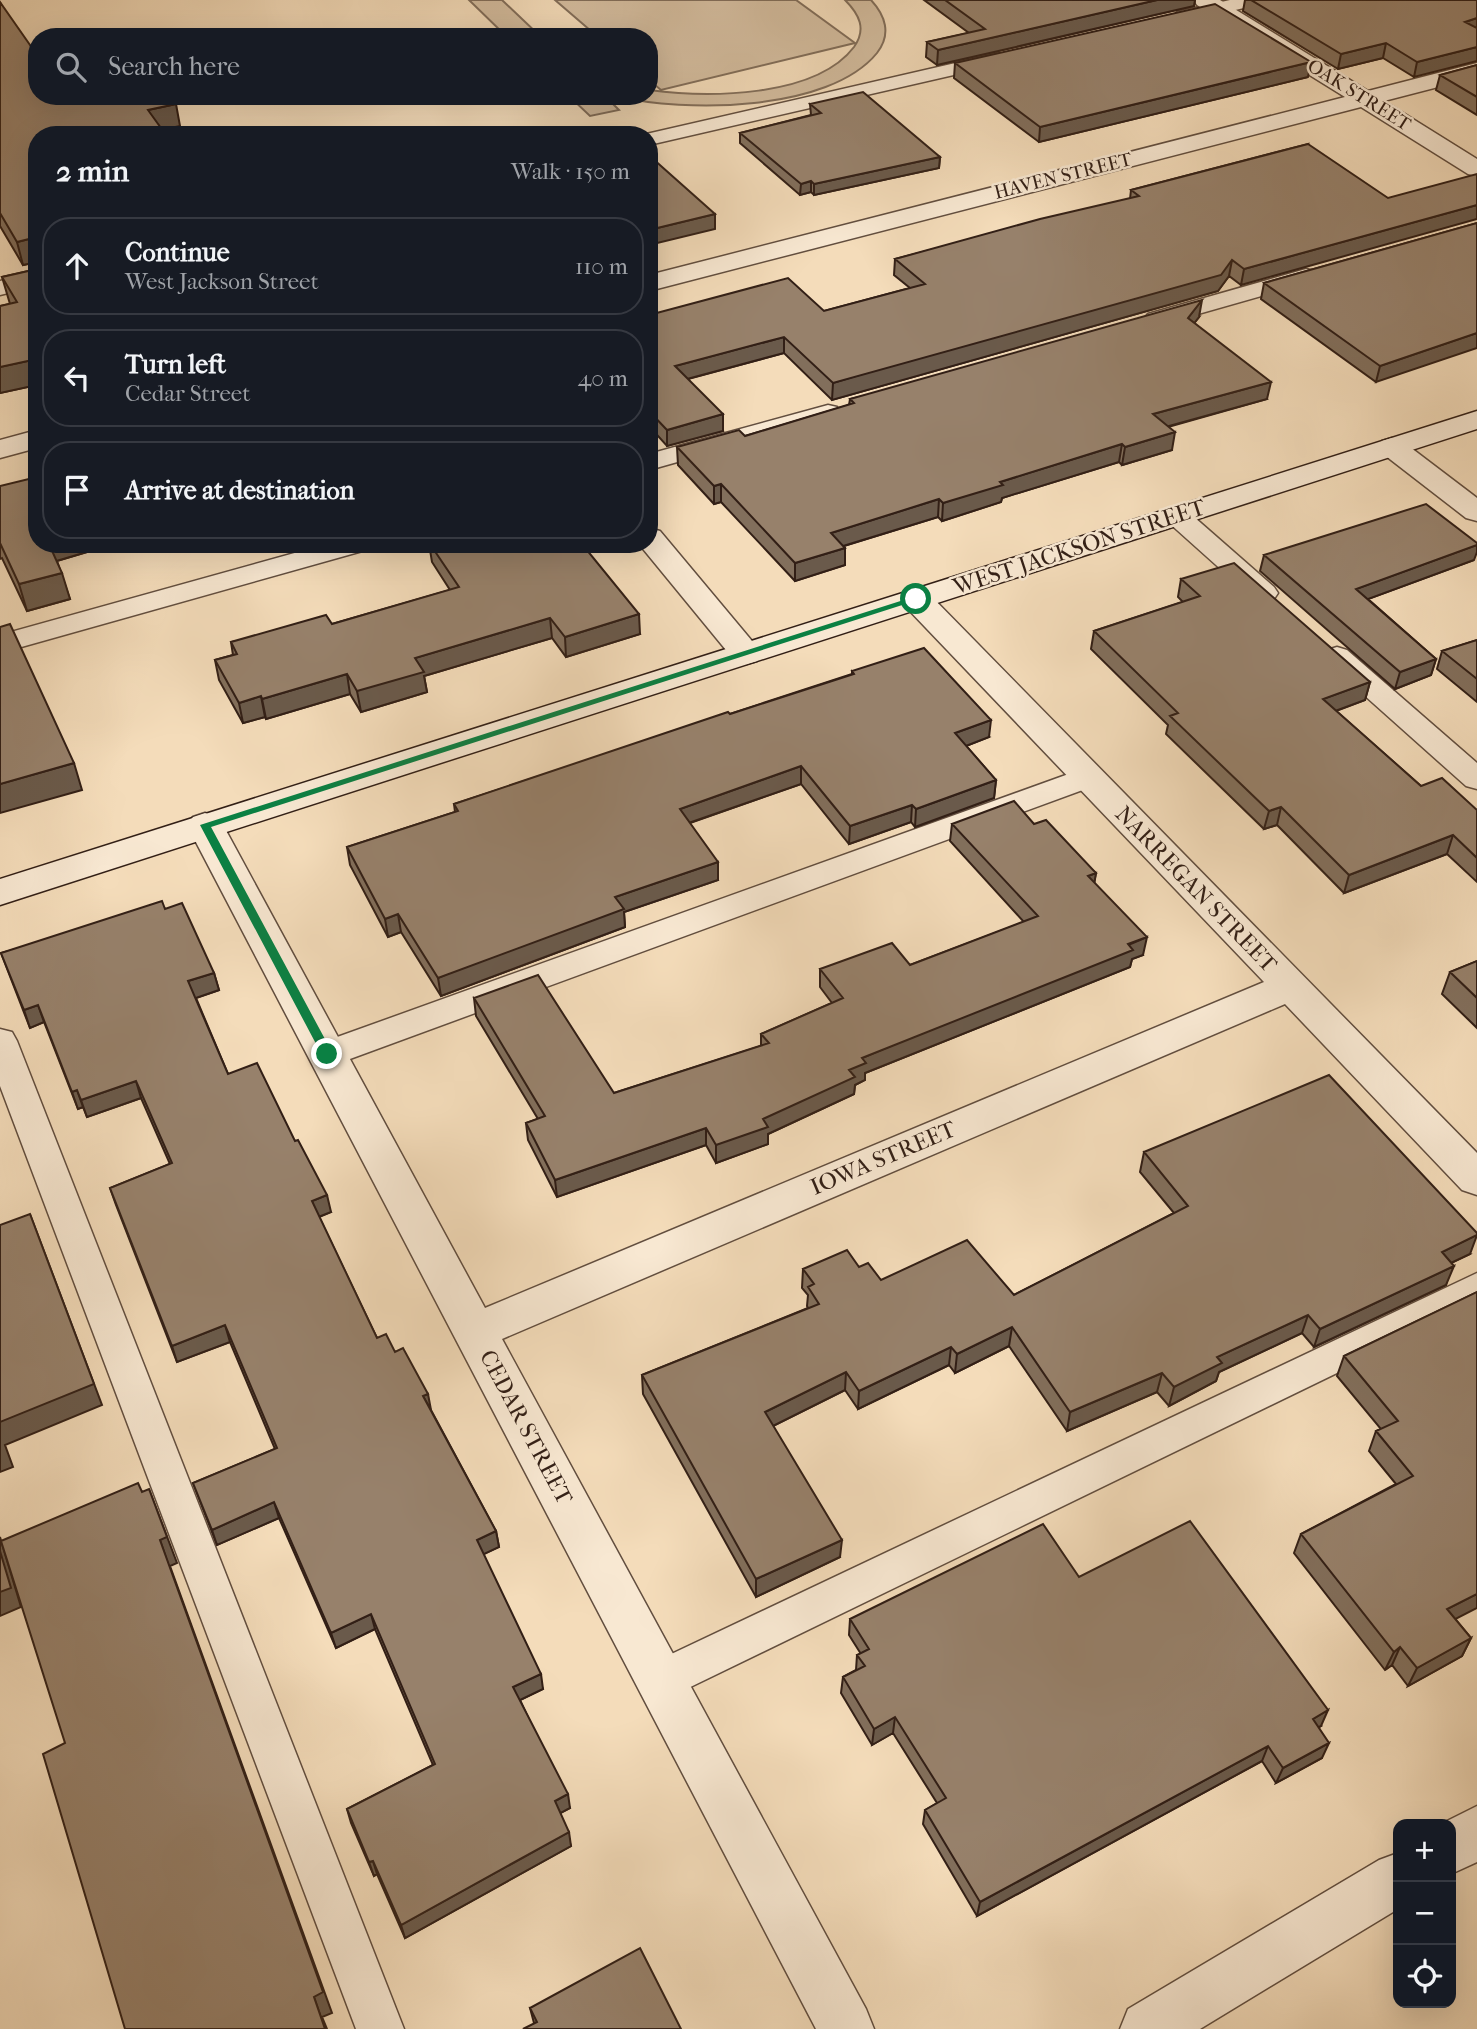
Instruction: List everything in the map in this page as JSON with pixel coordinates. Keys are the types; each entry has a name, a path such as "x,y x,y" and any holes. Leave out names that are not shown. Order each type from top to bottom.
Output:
{"street":[{"name":"OAK STREET","path":"1212,4 1477,169"},
{"name":"HAVEN STREET","path":"658,281 1477,70"},
{"name":"WEST JACKSON STREET","path":"0,892 1477,420"},
{"path":"0,449 28,441"},
{"path":"1392,447 1477,512"},
{"path":"658,548 746,654"},
{"name":"NARREGAN STREET","path":"916,599 1477,1178"},
{"name":"CEDAR STREET","path":"205,825 846,2029"},
{"name":"IOWA STREET","path":"475,1331 1291,986"},
{"path":"1456,1845 1477,1832"},
{"path":"1147,2029 1395,1882"}],"lane":[{"path":"1164,21 1212,4 1254,0"},
{"path":"658,137 1015,55"},
{"path":"1130,326 1330,270"},
{"path":"0,288 28,281"},
{"path":"658,459 849,406"},
{"path":"1177,516 1280,607"},
{"path":"0,644 325,553"},
{"path":"1322,643 1477,779"},
{"path":"327,1054 1088,777"},
{"path":"0,1041 380,2029"},
{"path":"661,1680 1477,1288"}],"shaded area":[{"path":"469,0 502,0 532,28 498,28"},
{"path":"555,0 796,0 855,43 661,90 658,88 658,28 588,28"},
{"path":"845,0 871,0 885,25 882,46 855,72 826,87 791,97 754,103 679,105 658,103 658,91 700,94 759,91 814,76 836,64 854,47 861,28 854,11"},
{"path":"578,105 614,105 619,110 590,116"}],"building":[{"path":"945,0 1157,0 938,50 927,42 985,29"},
{"path":"1251,0 1477,0 1477,18 1465,22 1477,28 1477,47 1417,62 1386,43 1341,54"},
{"path":"0,2 28,42 28,105 171,105 148,110 160,126 28,126 28,239 17,242 0,213"},
{"path":"1215,4 1311,62 1040,127 955,63"},
{"path":"1477,65 1477,97 1440,75"},
{"path":"863,92 940,157 814,184 811,181 801,184 740,133 821,113 810,104"},
{"path":"1308,144 1388,198 1477,174 1477,205 1244,269 1232,260 1221,275 833,383 784,337 675,366 723,414 667,430 658,420 658,313 788,278 824,311 925,284 895,259 1040,219 1139,196 1131,190"},
{"path":"658,163 715,214 658,228"},
{"path":"1477,223 1477,333 1380,366 1264,283"},
{"path":"28,271 28,361 0,367 0,306 17,302 2,277"},
{"path":"1202,300 1188,318 1271,382 1153,414 1175,432 1125,447 1122,444 1000,482 1003,485 943,503 939,499 831,533 845,548 795,563 721,484 714,486 677,447 739,430 745,436 854,403 850,399"},
{"path":"28,479 28,553 53,553 62,573 19,584 0,543 0,486"},
{"path":"1426,504 1477,545 1356,589 1436,659 1400,672 1264,555"},
{"path":"436,553 589,553 639,614 565,637 550,618 415,658 424,672 357,691 347,674 262,699 261,696 239,703 215,660 237,654 231,642 326,615 332,624 459,587"},
{"path":"1234,563 1370,682 1323,699 1421,786 1442,778 1477,810 1477,858 1453,835 1349,875 1281,807 1269,811 1170,716 1178,713 1094,631 1200,596 1181,579"},
{"path":"10,624 74,763 0,784 0,627"},
{"path":"1477,640 1477,679 1442,651"},
{"path":"924,648 991,720 955,733 996,780 916,809 912,805 850,826 801,766 680,809 718,862 615,897 624,909 438,978 398,914 385,919 347,847 458,811 454,804 728,712 730,714 854,674 852,671"},
{"path":"1014,801 1034,824 1046,820 1096,873 1088,876 1147,937 1128,944 1133,950 862,1058 866,1063 849,1070 855,1077 763,1119 768,1127 716,1145 706,1128 555,1180 526,1123 545,1116 474,998 538,975 614,1093 769,1043 761,1034 843,998 820,969 892,943 910,965 1038,916 952,824"},
{"path":"162,901 165,909 182,903 214,973 188,981 228,1074 257,1063 295,1141 298,1140 327,1195 312,1201 377,1338 386,1334 395,1352 403,1348 428,1394 423,1396 496,1531 477,1540 541,1674 513,1687 568,1794 555,1801 569,1832 401,1925 373,1861 369,1862 347,1809 435,1764 371,1614 331,1633 274,1502 212,1530 193,1483 277,1448 225,1325 172,1346 110,1188 172,1163 136,1081 81,1100 77,1090 72,1092 38,1005 24,1010 1,953"},
{"path":"1477,961 1477,998 1450,972"},
{"path":"1329,1075 1477,1233 1442,1252 1454,1266 1320,1329 1308,1315 1217,1357 1222,1363 1174,1387 1162,1373 1070,1412 1012,1327 957,1354 951,1347 859,1391 846,1372 765,1412 842,1540 756,1579 642,1375 819,1304 808,1287 814,1284 803,1269 847,1250 859,1267 868,1263 881,1280 967,1240 1014,1295 1188,1206 1144,1152"},
{"path":"30,1214 94,1384 0,1422 0,1225"},
{"path":"1477,1292 1477,1594 1447,1609 1471,1638 1417,1668 1400,1647 1394,1652 1301,1534 1413,1476 1376,1431 1398,1421 1344,1356"},
{"path":"138,1483 142,1492 149,1489 167,1537 160,1540 323,1992 314,1997 325,2029 125,2029 43,1754 65,1743 1,1541"},
{"path":"1190,1521 1328,1710 1313,1719 1329,1743 1283,1768 1268,1746 980,1902 925,1810 946,1798 895,1717 874,1729 843,1677 865,1666 857,1655 869,1649 850,1619 1043,1524 1079,1577"},
{"path":"0,1551 11,1588 0,1592"},
{"path":"640,1948 681,2029 523,2029 537,2022 530,2008"}],"route":[{"path":"327,1054 205,825 916,599"}]}
